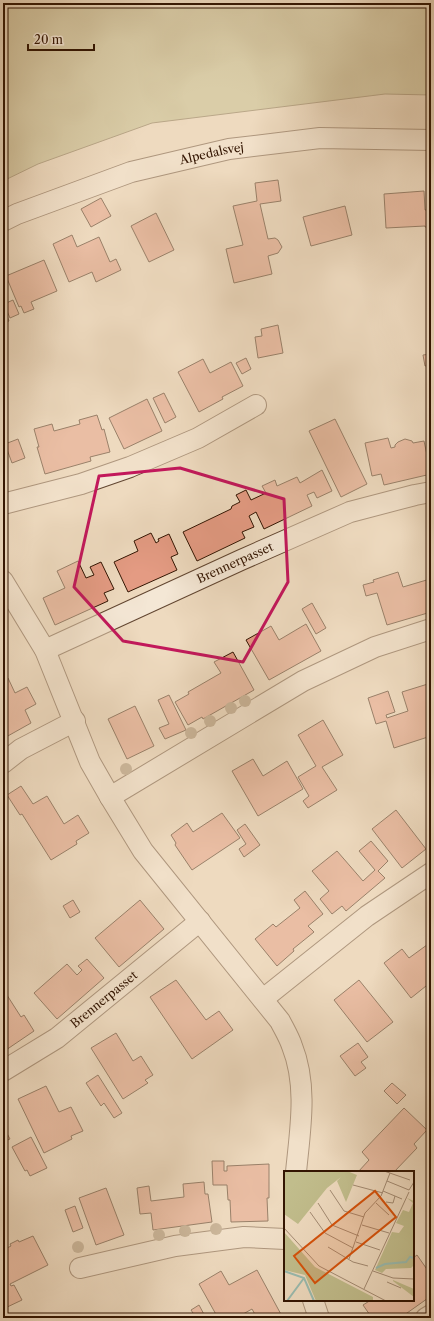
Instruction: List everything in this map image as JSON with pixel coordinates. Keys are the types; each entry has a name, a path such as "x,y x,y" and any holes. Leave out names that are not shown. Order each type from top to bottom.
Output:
{"street":[{"name":"Alpedalsvej","path":"3,221 17,214 131,172 230,149 320,138 431,140"},
{"path":"3,504 81,484 130,467 198,438 256,405"},
{"name":"Brennerpasset","path":"45,650 241,560 350,512 431,492"},
{"path":"3,581 45,650 90,762 143,851 280,1021 292,1045 300,1072 302,1100 296,1171"},
{"path":"110,797 303,681 374,646 431,629"},
{"path":"3,764 21,749 74,721"},
{"path":"263,999 367,916 431,873"},
{"name":"Brennerpasset","path":"3,1071 57,1038 200,921"},
{"path":"80,1268 175,1246 244,1237 284,1239"},
{"path":"313,1301 319,1318"},
{"path":"426,1318 431,1315"}],"highlighted area":[{"path":"180,468 284,499 288,582 243,662 123,641 74,587 99,476"}],"shaded area":[{"path":"3,3 431,3 431,95 385,94 152,123 38,164 3,181"}],"building":[{"path":"278,180 281,201 260,204 268,239 275,238 282,247 278,253 268,256 272,274 234,283 226,249 243,245 233,206 257,201 255,183"},
{"path":"424,191 425,210 431,210 431,239 429,239 429,227 425,226 386,228 384,194"},
{"path":"101,198 111,216 91,227 81,209"},
{"path":"345,206 352,235 311,246 303,217"},
{"path":"156,213 174,250 149,262 131,226"},
{"path":"72,235 77,247 99,237 110,262 116,259 121,270 96,282 92,272 69,282 53,244"},
{"path":"44,260 57,291 31,302 34,309 24,313 21,306 19,307 6,276"},
{"path":"13,300 19,314 10,318 4,304"},
{"path":"3,306 9,321 3,323"},
{"path":"278,325 283,353 258,358 255,337 262,336 261,329"},
{"path":"431,354 431,365 425,366 423,355"},
{"path":"246,358 251,369 242,374 236,363"},
{"path":"203,359 210,373 231,362 243,386 222,397 223,399 199,412 178,372"},
{"path":"164,393 176,417 165,423 153,398"},
{"path":"147,399 162,431 124,449 109,418"},
{"path":"97,415 102,430 104,429 110,452 90,457 91,461 45,474 37,447 39,447 34,429 52,424 54,431 80,424 79,420"},
{"path":"335,419 367,484 341,497 309,431"},
{"path":"388,438 391,448 395,447 398,442 405,439 412,441 413,443 424,441 431,474 384,485 381,474 372,476 365,443"},
{"path":"18,439 25,458 12,463 5,444"},
{"path":"322,470 332,491 317,498 314,492 307,495 312,506 264,529 256,512 249,516 254,527 242,532 245,538 197,561 183,532 231,509 232,506 240,502 236,495 246,490 251,500 266,493 262,486 275,480 277,486 297,477 300,483"},
{"path":"151,533 156,543 159,541 158,539 169,534 178,554 171,557 177,570 128,592 114,562 138,551 134,541"},
{"path":"78,561 86,578 94,575 90,567 101,562 114,589 104,593 108,601 55,625 43,598 65,588 57,571"},
{"path":"398,572 403,587 430,579 431,612 387,625 377,593 366,596 363,585 374,582 373,580"},
{"path":"312,603 326,628 316,634 302,609"},
{"path":"306,624 321,651 269,680 246,640 271,626 279,640"},
{"path":"233,652 254,690 203,719 202,717 188,725 175,702 189,694 188,692 221,673 214,662"},
{"path":"8,678 15,693 27,687 36,704 25,710 31,723 6,737 3,731 3,680"},
{"path":"431,683 431,736 394,748 386,721 376,724 368,698 388,691 395,712 386,715 387,718 408,711 402,692"},
{"path":"169,695 186,730 165,739 159,728 169,724 158,700"},
{"path":"135,706 154,746 127,759 108,719"},
{"path":"323,720 343,755 322,767 337,790 308,808 303,801 309,796 298,777 316,766 298,735"},
{"path":"253,759 263,776 287,761 303,789 258,816 232,771"},
{"path":"21,786 33,804 47,796 64,824 78,815 89,833 76,841 77,844 51,860 22,814 20,815 7,795"},
{"path":"396,810 426,849 402,868 372,829"},
{"path":"222,813 240,838 192,870 175,845 176,843 171,835 187,823 193,832"},
{"path":"245,824 260,845 244,857 239,849 246,844 237,830"},
{"path":"371,841 388,861 378,871 385,878 346,911 342,906 332,914 320,899 329,891 312,871 337,851 363,881 375,870 359,851"},
{"path":"305,891 323,914 308,926 314,932 293,949 294,951 277,966 255,939 273,924 276,927 300,908 294,900"},
{"path":"73,900 80,912 70,918 63,906"},
{"path":"140,900 164,929 119,967 95,938"},
{"path":"431,942 431,982 411,998 384,963 402,949 409,958"},
{"path":"87,959 104,978 57,1019 34,993 67,964 77,975 82,970 78,966"},
{"path":"176,980 206,1020 219,1011 233,1030 192,1059 150,997"},
{"path":"359,980 393,1022 367,1042 334,1000"},
{"path":"5,992 21,1017 24,1015 34,1031 3,1052 3,993"},
{"path":"116,1033 133,1061 141,1056 153,1075 145,1080 148,1083 123,1099 91,1048"},
{"path":"358,1043 368,1057 361,1062 366,1068 355,1076 340,1056"},
{"path":"98,1075 122,1113 114,1118 104,1103 101,1106 86,1083"},
{"path":"392,1083 406,1095 397,1104 384,1091"},
{"path":"46,1086 59,1112 71,1107 83,1131 71,1136 72,1139 44,1153 18,1099"},
{"path":"404,1108 427,1130 414,1144 417,1148 395,1171 359,1171 369,1160 362,1152"},
{"path":"3,1126 10,1139 3,1142"},
{"path":"31,1137 47,1168 30,1176 27,1170 25,1171 12,1147"},
{"path":"212,1161 224,1161 224,1171 227,1171 227,1166 269,1164 269,1198 267,1198 268,1221 231,1222 230,1200 228,1200 227,1185 213,1185"},
{"path":"204,1182 205,1194 208,1194 212,1222 153,1230 151,1213 140,1214 137,1188 149,1186 151,1201 184,1197 183,1184"},
{"path":"106,1188 124,1235 96,1245 79,1198"},
{"path":"75,1206 83,1228 73,1232 65,1210"},
{"path":"33,1236 48,1265 10,1284 11,1286 14,1285 22,1300 3,1309 3,1290 5,1289 3,1285 3,1250 18,1240 19,1242"},
{"path":"417,1255 431,1275 431,1296 400,1318 372,1318 363,1305 369,1301 414,1301 414,1257"},
{"path":"257,1270 283,1318 257,1318 252,1309 236,1318 218,1318 199,1284 221,1271 229,1285"},
{"path":"199,1305 206,1318 186,1318 193,1313 191,1310"}]}
